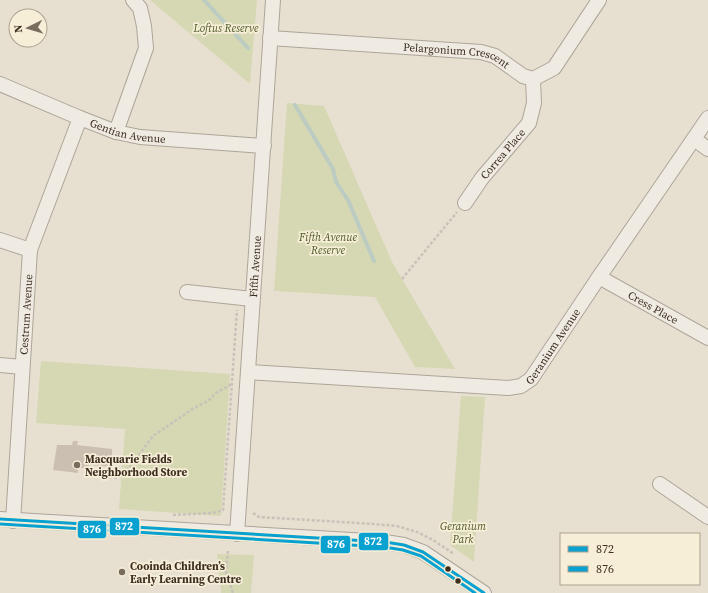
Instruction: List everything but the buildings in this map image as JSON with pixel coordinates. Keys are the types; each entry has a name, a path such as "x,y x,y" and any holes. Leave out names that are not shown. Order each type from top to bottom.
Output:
{"street":[{"path":"116,132 146,48 144,26 140,8 133,0"},
{"name":"Fifth Avenue","path":"238,534 252,299 264,146 273,0"},
{"path":"533,79 554,68 599,0"},
{"name":"Pelargonium Crescent","path":"270,38 481,52 495,56 523,76 533,79"},
{"name":"Correa Place","path":"465,202 482,178 528,123 534,103 533,79"},
{"name":"Gentian Avenue","path":"0,84 116,132 140,137 264,146"},
{"name":"Cestrum Avenue","path":"7,520 22,367 30,250 80,118"},
{"name":"Geranium Avenue","path":"248,372 508,388 521,386 531,379 708,118"},
{"path":"694,139 708,148"},
{"path":"0,240 30,250"},
{"name":"Cress Place","path":"599,277 708,338"},
{"path":"186,292 252,299"},
{"path":"0,365 22,367"},
{"path":"660,484 708,517"},
{"path":"7,520 385,542 404,545 423,552 484,593"}],"path":[{"path":"402,279 465,202"},
{"path":"169,515 213,513 223,510 238,298"},
{"path":"99,476 118,478 132,466 152,436 232,384"},
{"path":"228,551 226,573 233,593"}],"green space":[{"name":"Loftus Reserve","path":"150,0 257,0 250,84"},
{"name":"Fifth Avenue Reserve","path":"287,103 324,106 392,262 455,369 415,367 375,297 274,291"},
{"path":"41,361 230,374 221,516 119,509 125,429 36,423"},
{"name":"Geranium Park","path":"461,396 485,397 474,562 450,545"},
{"path":"217,554 254,555 251,593 221,593"}],"waterway":[{"path":"204,0 248,48"},
{"path":"295,105 333,169 336,182 348,200 374,261"}],"transit line":[{"name":"872","path":"0,519 385,542 404,545 423,552 484,593"},
{"name":"876","path":"0,524 384,547 403,550 421,556 475,593"}],"place":[{"name":"Macquarie Fields Neighborhood Store","path":"77,465"},
{"name":"Cooinda Children’s Early Learning Centre","path":"122,572"}]}
